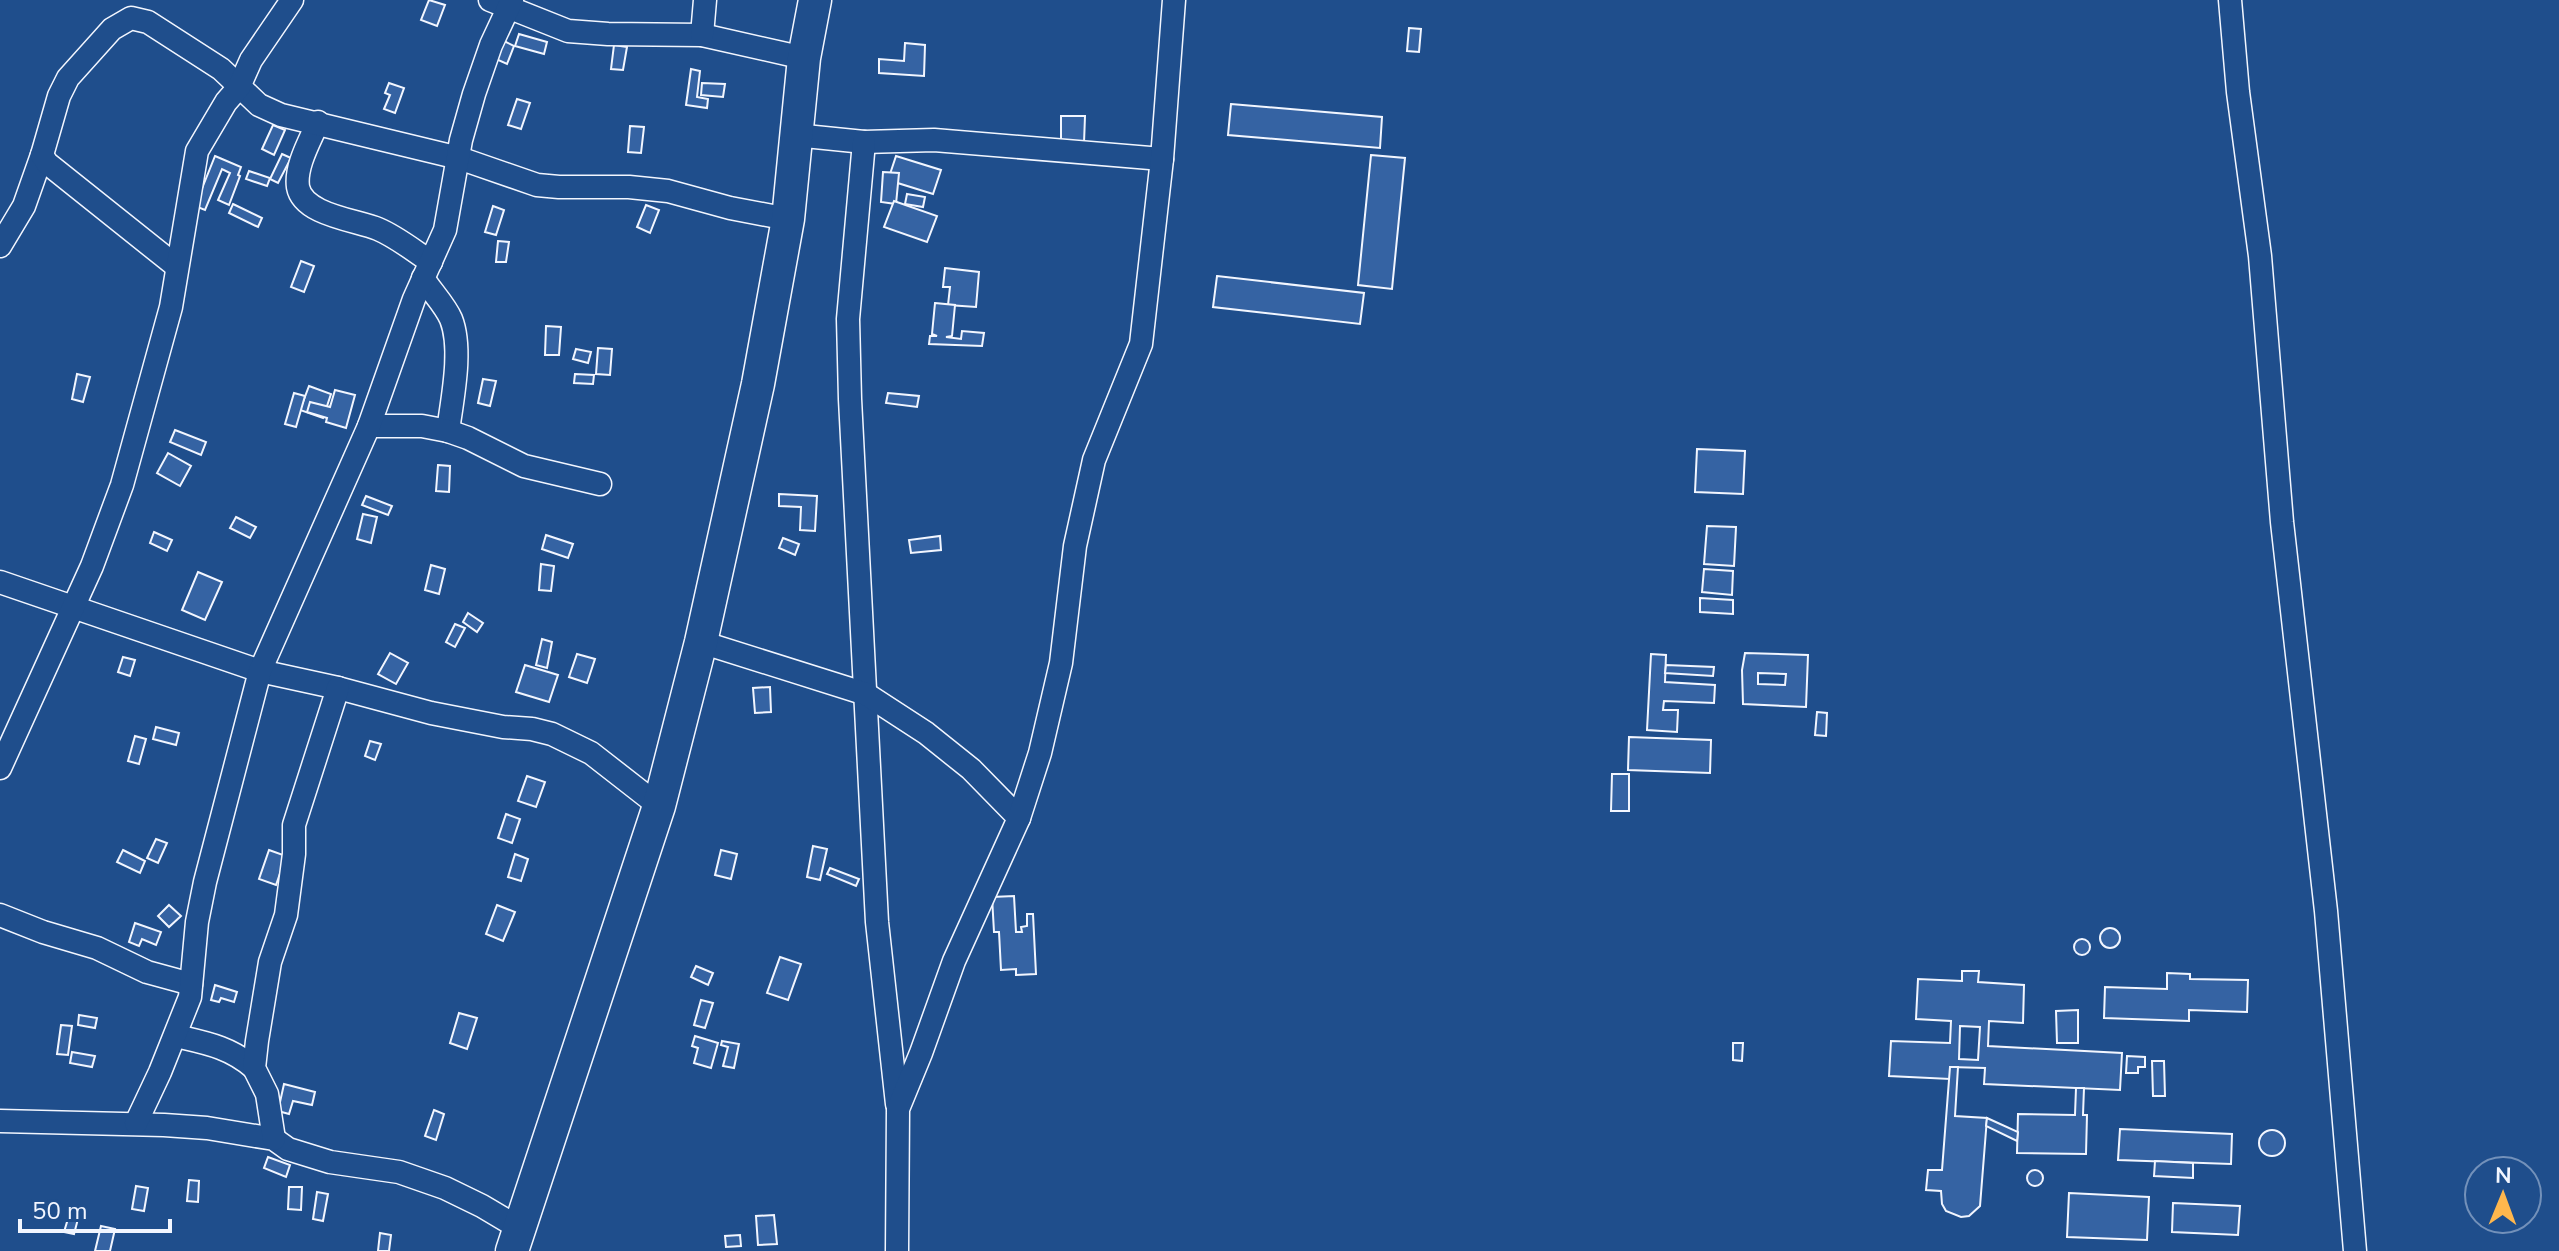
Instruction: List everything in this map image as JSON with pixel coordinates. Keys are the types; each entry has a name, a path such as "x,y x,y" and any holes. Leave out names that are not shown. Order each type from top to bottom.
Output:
{"highway":[{"path":"516,1240 659,806 701,642 758,384 788,219 804,58 815,0"}],"street":[{"path":"0,768 92,566 126,471 171,307 197,151 226,102 239,87 251,60 292,0"},
{"path":"702,35 705,0"},
{"path":"898,1109 954,961 1019,818 1040,753 1061,663 1075,546 1094,460 1141,344 1162,159 1174,0"},
{"path":"2230,0 2238,92 2260,256 2282,522 2325,896 2355,1251"},
{"path":"136,1123 176,1036 190,997 197,922 205,882 260,671 369,426 445,230 474,94 504,2 568,31 702,35 804,58"},
{"path":"0,246 24,206 59,96 68,78 134,9 148,22 221,69 259,105 281,115 459,158 537,185 668,191 730,208 788,219"},
{"path":"318,122 298,172 300,194 310,205 331,215 378,229 427,270 450,318 454,331 455,367 448,431"},
{"path":"795,135 864,142 934,140 1162,159"},
{"path":"864,142 848,319 877,922 898,1109 897,1251"},
{"path":"42,155 47,163 176,266"},
{"path":"369,426 422,426 448,431 524,466 600,484"},
{"path":"0,582 260,671 431,713 552,734 591,753 659,806"},
{"path":"701,642 866,694 926,733 971,769 1019,818"},
{"path":"254,1068 270,962 286,915 294,854 294,825 338,688"},
{"path":"0,915 97,948 147,972 191,984"},
{"path":"176,1036 221,1046 238,1054 254,1068 267,1094 274,1139"},
{"path":"0,1121 136,1123 207,1128 274,1139 288,1149 330,1162 399,1172 445,1188 482,1206 516,1240"}],"building":[{"path":"429,0 445,5 437,26 421,20"},
{"path":"1409,28 1421,29 1419,52 1407,51"},
{"path":"519,34 547,42 544,54 515,46"},
{"path":"504,41 514,46 507,64 496,59"},
{"path":"905,43 925,45 924,76 879,73 879,59 904,61"},
{"path":"614,45 627,47 623,70 611,69"},
{"path":"691,69 700,71 697,97 708,99 707,108 686,105"},
{"path":"389,83 404,88 395,113 384,109 390,95 385,93"},
{"path":"702,83 725,84 723,97 701,95"},
{"path":"517,99 530,103 521,129 508,125"},
{"path":"1231,104 1382,117 1380,148 1228,135"},
{"path":"1061,116 1085,116 1084,143 1061,143"},
{"path":"273,125 285,130 274,155 262,149"},
{"path":"630,126 644,127 641,153 628,152"},
{"path":"282,154 291,158 278,183 270,179"},
{"path":"1371,155 1405,158 1392,289 1358,285"},
{"path":"215,156 241,167 240,176 229,205 218,200 230,173 222,169 205,210 195,206"},
{"path":"896,156 941,170 933,194 888,180"},
{"path":"249,171 270,178 267,186 246,179"},
{"path":"883,172 899,173 896,204 881,202"},
{"path":"907,194 925,197 923,207 905,204"},
{"path":"894,201 937,216 927,242 884,227"},
{"path":"233,204 262,218 258,227 229,213"},
{"path":"646,205 659,210 650,233 637,227"},
{"path":"493,206 504,210 496,235 485,232"},
{"path":"498,241 509,242 506,262 496,262"},
{"path":"301,261 314,266 304,292 291,287"},
{"path":"945,268 979,272 976,307 948,305 950,287 943,287"},
{"path":"1217,276 1364,293 1360,324 1213,307"},
{"path":"935,303 955,305 952,336 946,337 961,339 962,331 984,333 982,346 929,344 930,336 937,336 932,334"},
{"path":"546,326 561,327 559,355 545,355"},
{"path":"598,348 612,349 610,375 596,374"},
{"path":"576,349 591,352 588,363 573,359"},
{"path":"77,374 90,377 83,402 72,399"},
{"path":"575,374 594,375 593,384 574,383"},
{"path":"483,379 496,381 490,406 478,403"},
{"path":"309,386 331,394 323,418 300,410"},
{"path":"335,390 355,395 346,428 307,412 310,402 330,407"},
{"path":"294,393 305,396 296,427 285,424"},
{"path":"888,393 919,396 917,407 886,403"},
{"path":"175,430 206,442 201,455 170,442"},
{"path":"1697,449 1745,451 1743,494 1695,492"},
{"path":"168,453 191,466 180,486 157,473"},
{"path":"438,465 450,466 449,492 436,491"},
{"path":"779,494 817,496 815,531 800,530 801,507 779,506"},
{"path":"366,496 392,506 388,515 362,505"},
{"path":"363,514 377,517 371,543 357,539"},
{"path":"236,517 256,527 250,538 230,528"},
{"path":"1707,526 1736,527 1734,566 1704,564"},
{"path":"154,532 172,540 167,551 150,543"},
{"path":"546,535 573,544 568,558 542,549"},
{"path":"940,536 941,550 911,553 909,540"},
{"path":"783,538 799,544 795,555 779,548"},
{"path":"541,564 554,566 551,591 539,590"},
{"path":"431,565 445,569 439,594 425,590"},
{"path":"1704,569 1733,571 1732,595 1702,592"},
{"path":"198,572 222,582 205,620 182,610"},
{"path":"1700,598 1733,600 1733,614 1700,612"},
{"path":"468,613 483,623 477,632 463,622"},
{"path":"455,624 465,628 455,647 446,642"},
{"path":"542,639 552,642 547,668 536,665"},
{"path":"390,653 408,663 396,684 378,674"},
{"path":"1745,653 1808,655 1806,707 1743,704","holes":["1758,673 1786,674 1785,685 1758,684"]},
{"path":"577,654 595,659 587,683 569,677"},
{"path":"1651,654 1666,655 1665,682 1715,685 1714,703 1664,701 1663,710 1678,710 1677,732 1647,730"},
{"path":"123,657 135,660 130,676 118,672"},
{"path":"525,665 558,675 549,702 516,692"},
{"path":"1666,665 1714,667 1713,676 1665,673"},
{"path":"770,687 771,712 755,713 753,688"},
{"path":"1817,712 1827,713 1826,736 1815,735"},
{"path":"156,727 179,733 176,745 153,739"},
{"path":"135,736 146,739 139,764 128,761"},
{"path":"1629,737 1711,740 1710,773 1628,770"},
{"path":"370,741 381,744 375,760 365,756"},
{"path":"1612,774 1629,774 1629,811 1611,811"},
{"path":"527,776 545,782 536,807 518,801"},
{"path":"506,814 520,819 512,843 498,838"},
{"path":"156,839 167,843 158,863 147,858"},
{"path":"813,846 827,849 820,880 807,877"},
{"path":"123,850 145,861 140,873 117,862"},
{"path":"269,850 286,856 276,885 259,879"},
{"path":"721,850 737,854 731,879 715,875"},
{"path":"515,854 528,859 521,881 508,877"},
{"path":"830,868 859,879 856,886 827,874"},
{"path":"1014,896 1016,932 1022,932 1021,927 1027,926 1027,914 1033,914 1036,974 1016,975 1016,969 1001,970 999,932 994,932 992,897"},
{"path":"169,905 181,916 169,927 158,916"},
{"path":"497,905 515,912 503,941 486,934"},
{"path":"135,923 161,932 156,945 142,939 139,946 129,942"},
{"path":"2110,928 2117,931 2120,938 2117,945 2110,948 2103,945 2100,938 2103,931"},
{"path":"2079,939 2085,939 2090,947 2088,953 2079,955 2074,950 2074,944"},
{"path":"780,957 801,964 788,1000 767,993"},
{"path":"696,966 713,973 708,985 691,977"},
{"path":"1962,971 1979,971 1978,982 2024,985 2023,1023 1989,1021 1988,1046 2122,1053 2120,1090 1984,1084 1985,1068 1950,1067 1950,1079 1889,1076 1891,1041 1950,1043 1951,1021 1916,1019 1918,979 1962,981","holes":["1960,1026 1980,1027 1978,1060 1959,1059"]},
{"path":"2167,973 2190,974 2190,979 2248,980 2247,1012 2189,1010 2189,1021 2104,1018 2105,987 2167,989"},
{"path":"215,985 237,992 234,1002 221,998 219,1002 211,1000"},
{"path":"701,1000 713,1003 705,1028 694,1025"},
{"path":"2078,1010 2078,1043 2057,1043 2056,1011"},
{"path":"459,1013 477,1018 467,1049 450,1043"},
{"path":"79,1015 97,1018 95,1028 78,1025"},
{"path":"61,1025 72,1026 68,1055 57,1054"},
{"path":"695,1036 718,1043 711,1068 694,1063 698,1048 692,1046"},
{"path":"722,1041 739,1044 734,1068 723,1066 728,1047 721,1045"},
{"path":"1733,1043 1743,1043 1742,1061 1733,1060"},
{"path":"72,1052 95,1056 92,1067 70,1063"},
{"path":"2127,1056 2145,1057 2145,1067 2138,1067 2138,1073 2126,1073"},
{"path":"2152,1061 2164,1061 2165,1096 2153,1096"},
{"path":"1950,1067 1958,1067 1955,1116 1987,1118 1980,1206 1969,1216 1961,1217 1946,1211 1941,1191 1926,1190 1928,1170 1942,1170"},
{"path":"284,1084 315,1092 312,1105 293,1101 289,1114 278,1111"},
{"path":"2076,1088 2084,1088 2086,1154 2017,1153 2018,1114 2075,1115"},
{"path":"434,1110 444,1114 436,1140 425,1136"},
{"path":"1987,1118 2018,1132 2017,1141 1986,1126"},
{"path":"2120,1129 2232,1134 2231,1164 2118,1160"},
{"path":"2272,1130 2281,1134 2285,1143 2281,1152 2272,1156 2263,1152 2259,1143 2263,1134"},
{"path":"268,1157 290,1165 286,1177 264,1168"},
{"path":"2155,1161 2193,1163 2193,1178 2154,1176"},
{"path":"2032,1170 2038,1170 2043,1178 2041,1184 2032,1186 2027,1181 2027,1175"},
{"path":"189,1180 199,1181 198,1202 187,1201"},
{"path":"136,1186 148,1188 144,1211 132,1209"},
{"path":"289,1187 302,1187 301,1210 288,1209"},
{"path":"317,1192 328,1194 323,1221 313,1219"},
{"path":"2069,1193 2149,1197 2147,1240 2067,1237"},
{"path":"2173,1203 2240,1206 2238,1235 2172,1232"},
{"path":"70,1212 79,1215 74,1234 64,1232"},
{"path":"774,1215 777,1244 758,1245 756,1216"},
{"path":"101,1226 115,1229 110,1251 95,1251"},
{"path":"380,1233 391,1235 389,1251 378,1251"},
{"path":"740,1235 741,1246 726,1247 725,1236"}]}
